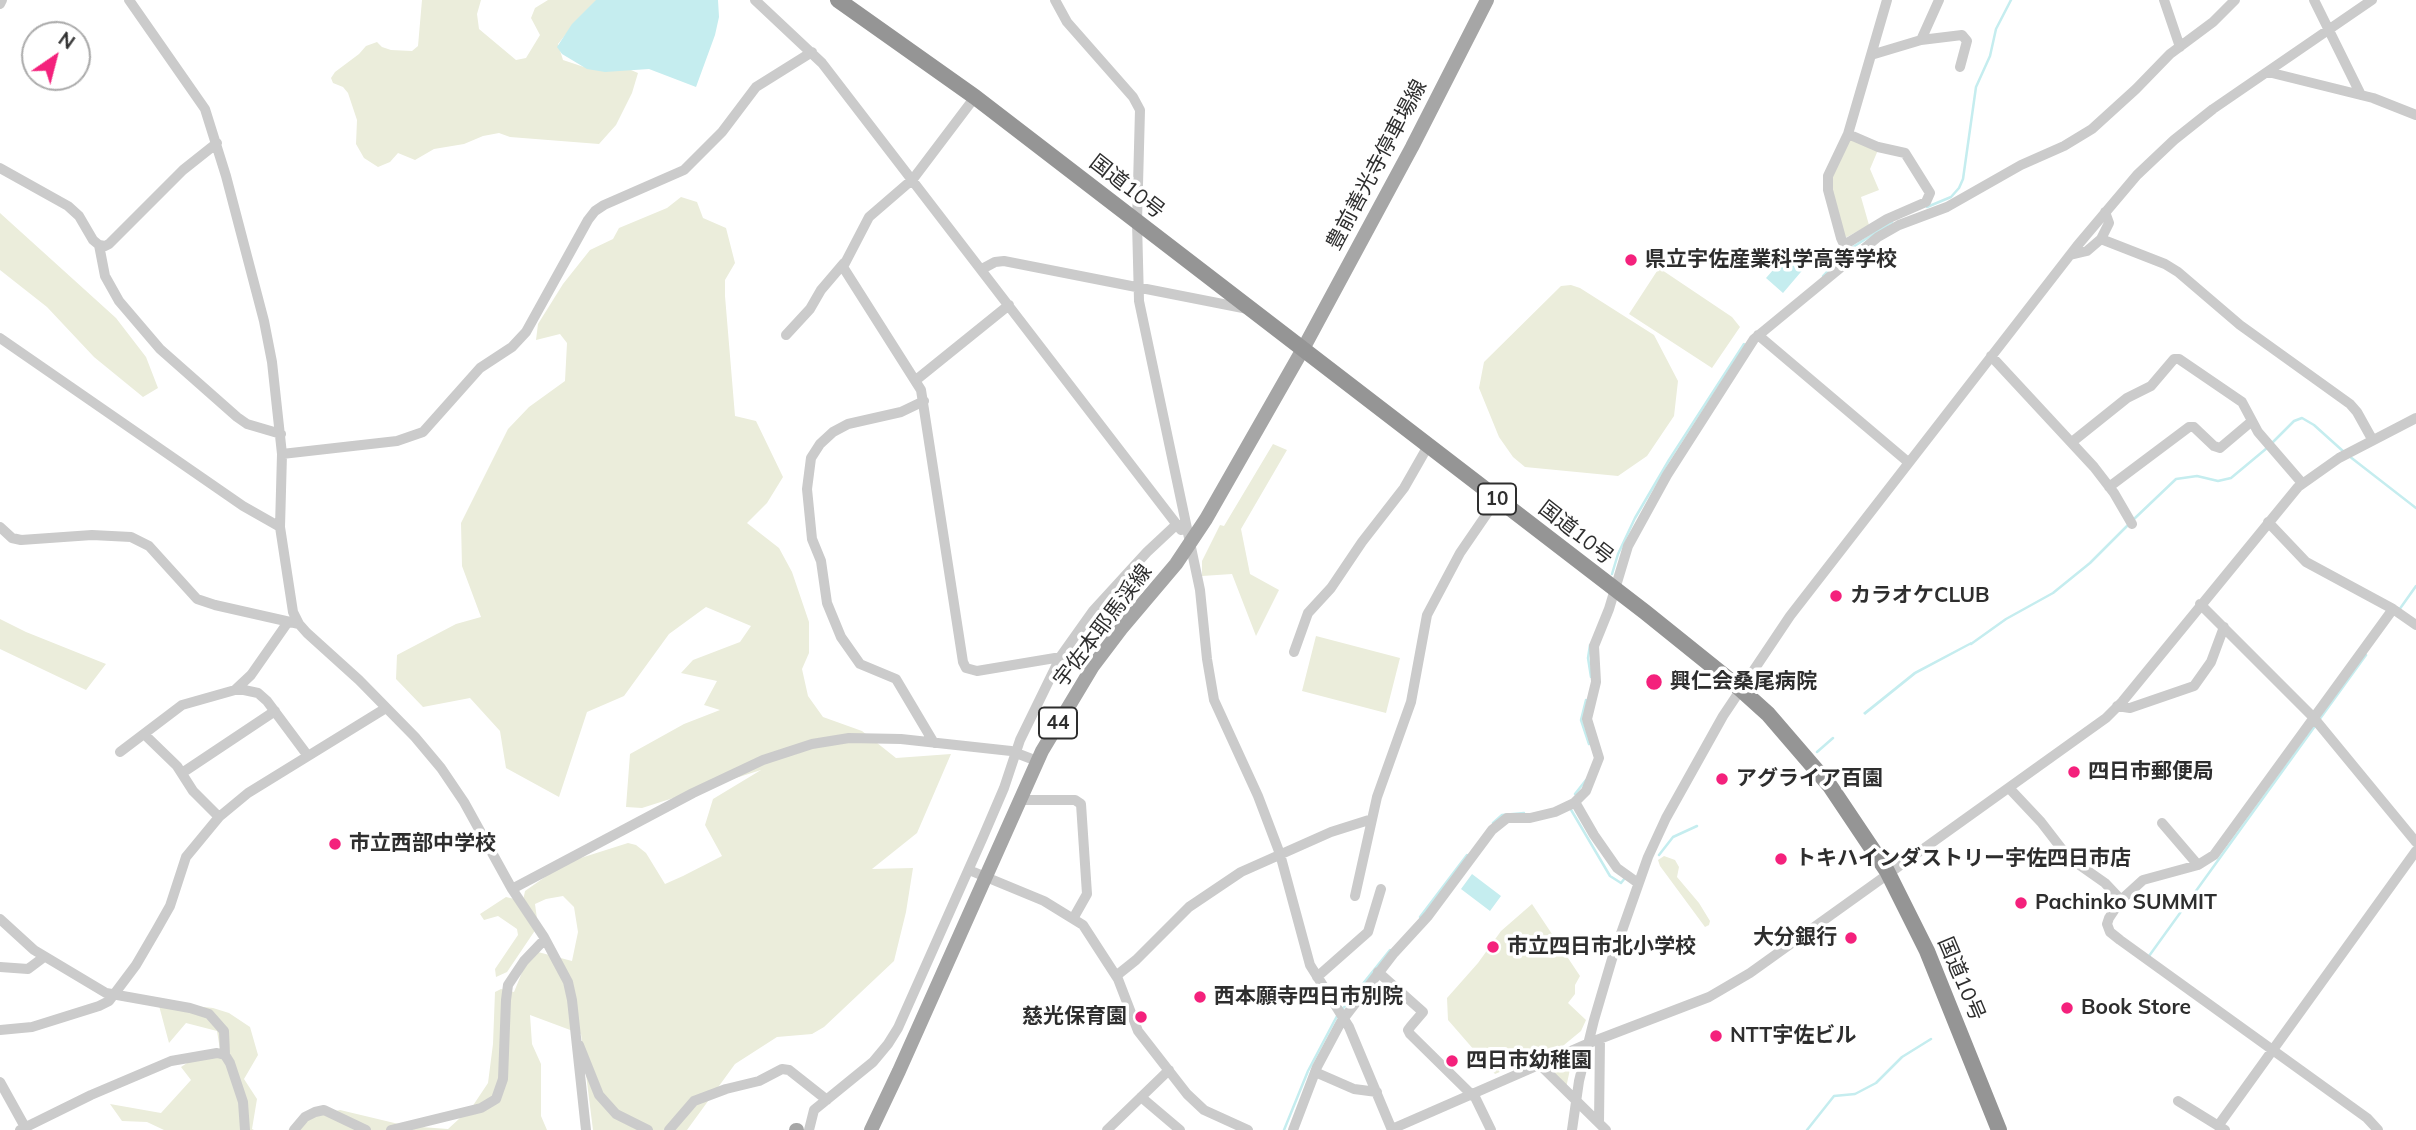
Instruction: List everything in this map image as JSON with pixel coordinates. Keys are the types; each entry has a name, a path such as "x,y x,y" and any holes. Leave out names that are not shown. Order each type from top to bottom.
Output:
{"highway":[{"name":"国道10号","path":"838,0 975,97 1615,590 1768,714 1821,774 1854,818 1889,874 1926,950 1999,1130"}],"main road":[{"name":"豊前善光寺停車場線","path":"1303,349 1412,147 1487,0"},
{"name":"宇佐本耶馬渓線","path":"871,1130 1037,761 1093,666 1189,545 1303,349"}],"street":[{"path":"130,0 209,118 264,321 281,434 280,527 293,623 251,675 235,690"},
{"path":"755,0 812,52 982,269 1177,524 1189,545"},
{"path":"1055,0 1067,22 1137,102 1140,113 1137,222 1140,313 1200,590 1214,700 1258,796 1280,854 1306,953 1341,1013 1392,1130 1539,1064 1731,986 2088,731 2117,706 2302,483 2328,464 2416,418"},
{"path":"1850,258 1827,183 1828,176 1848,134 1888,0"},
{"path":"1921,40 1939,0"},
{"path":"2164,0 2180,47"},
{"path":"1293,1130 1341,1013 1419,927 1499,821 1509,817 1545,816 1575,802 1586,791 1598,765 1598,752 1587,719 1596,682 1594,646 1628,546 1746,349 1758,335 1850,258 1889,230 1947,207 2021,165 2078,138 2105,119 2180,47 2235,0"},
{"path":"2314,0 2361,95"},
{"path":"1572,1130 1588,1044 1606,977 1638,883 1667,818 1740,689 1790,616 2070,255 2142,170 2174,140 2221,103 2372,0"},
{"path":"1871,55 1921,40 1962,35 1967,41 1960,67"},
{"path":"282,454 397,441 423,432 480,369 512,347 526,332 587,220 595,211 684,170 722,132 756,87 812,52"},
{"path":"2268,72 2393,104 2416,115"},
{"path":"786,335 810,309 821,290 844,263 869,217 913,179 975,97"},
{"path":"1844,245 1887,219 1926,202 1930,193 1905,153 1878,147 1848,134"},
{"path":"99,245 109,244 160,191 217,143"},
{"path":"0,168 68,206 79,216 93,240 99,245 105,276 119,301 160,349 237,417 247,424 281,434"},
{"path":"2070,255 2087,251 2101,239 2109,223 2105,212"},
{"path":"2101,239 2165,264 2178,272 2240,325 2350,404 2372,439"},
{"path":"982,269 995,262 1004,261 1251,309"},
{"path":"844,263 845,271 916,380 924,401 963,662 967,668 977,671 1061,656 1080,658 1093,666"},
{"path":"916,380 1009,305"},
{"path":"1758,335 1908,461"},
{"path":"0,338 243,506 280,527"},
{"path":"1991,356 2072,442 2109,487 2132,524"},
{"path":"2072,442 2123,401 2151,386 2176,358 2242,402 2258,432 2302,483"},
{"path":"924,401 901,412 848,424 833,432 824,439 813,455 808,467 807,489 812,539 821,561 827,603 841,637 860,664 896,679 934,743"},
{"path":"2109,487 2188,427 2193,427 2214,446 2220,448 2252,422"},
{"path":"1294,652 1308,613 1404,488 1428,446"},
{"path":"1355,896 1377,797 1411,702 1427,615 1460,553 1497,499"},
{"path":"2268,522 2301,559 2393,608 2416,625"},
{"name":"44","path":"809,1130 814,1110 867,1068 892,1039 969,870 1004,788 1016,751 1061,656 1093,611 1147,552 1177,524"},
{"path":"0,527 12,538 21,540 92,535 131,537 149,546 197,598 215,605 293,623 420,742 449,779 568,982 586,1130"},
{"path":"2200,604 2313,717 2416,842"},
{"path":"2378,1130 2367,1118 2113,935 2108,928 2108,921 2121,900 2138,883 2148,877 2198,865 2219,849 2393,608"},
{"path":"2117,706 2130,708 2194,686 2211,662 2224,627"},
{"path":"120,752 180,707 235,690 258,693 275,711 308,756"},
{"path":"0,1030 32,1027 105,1004 114,996 148,947 164,918 186,857 219,817 248,793 386,708"},
{"path":"182,773 275,711"},
{"path":"144,734 219,817"},
{"path":"512,889 693,793 745,768 812,744 874,737 1016,751 1037,761"},
{"path":"2009,788 2037,817 2068,857 2105,883 2121,900"},
{"path":"1019,800 1075,800 1081,804 1087,894 1074,917"},
{"path":"1575,802 1617,868 1638,883"},
{"path":"1116,976 1136,960 1189,907 1241,872 1349,825 1371,819"},
{"path":"2162,822 2198,865"},
{"path":"2178,1101 2222,1128 2273,1050 2416,851"},
{"path":"969,870 1044,901 1074,917 1091,935 1116,976 1138,1031 1195,1103 1231,1126 1248,1130"},
{"path":"1317,976 1368,932 1381,889"},
{"path":"0,919 44,957 100,991 114,996 154,1000 201,1010 222,1025 225,1055 243,1102 244,1130"},
{"path":"391,1130 481,1108 496,1099 503,1079 508,985 524,961 545,939"},
{"path":"0,967 28,969 44,957"},
{"path":"1378,972 1423,1012 1408,1030 1410,1034 1472,1094 1491,1130"},
{"path":"576,1039 598,1095 615,1114 648,1130"},
{"path":"1600,1039 1603,1127"},
{"path":"0,1082 23,1128 90,1095 171,1061 207,1054 225,1055"},
{"path":"1539,1064 1603,1127"},
{"path":"669,1130 694,1101 759,1081 782,1069 789,1070 827,1100"},
{"path":"1107,1130 1169,1070"},
{"path":"1315,1072 1354,1089 1377,1092"},
{"path":"1141,1097 1180,1130"},
{"path":"294,1130 305,1117 324,1110 366,1130"}],"green space":[{"path":"422,0 481,0 477,14 479,29 516,60 526,58 540,35 531,18 535,8 548,0 601,0 574,24 558,44 563,60 584,67 624,67 638,73 632,93 616,125 599,144 510,137 499,133 464,144 434,149 415,160 398,153 390,162 378,167 364,158 356,144 357,120 348,93 343,87 333,83 331,78 366,46 377,42 391,50 412,51 418,46"},
{"path":"1850,139 1878,150 1870,169 1879,190 1861,197 1869,225 1847,237 1842,236 1831,182"},
{"path":"681,197 697,202 703,218 726,228 735,263 725,280 725,296 735,416 756,421 783,477 767,503 747,523 779,548 792,572 809,622 809,653 802,669 808,696 823,717 862,731 896,758 951,754 917,833 872,869 913,868 894,961 824,1027 812,1034 777,1037 735,1064 687,1130 593,1130 581,1034 530,1015 532,1044 541,1064 541,1116 547,1130 288,1130 309,1117 340,1110 407,1126 448,1129 472,1107 488,1083 495,992 501,989 514,992 525,965 538,952 572,961 578,932 574,907 563,896 535,904 538,926 507,972 496,977 495,969 518,935 517,929 498,916 484,920 480,914 506,897 523,901 525,891 565,863 628,843 636,845 646,853 665,884 683,876 722,856 705,825 713,799 761,770 642,808 626,807 630,754 684,724 720,710 704,705 717,681 681,673 693,660 740,642 751,626 706,607 669,634 624,696 587,712 559,797 506,768 500,731 470,698 423,707 396,679 397,655 456,624 481,617 462,566 461,523 508,429 529,407 565,381 567,343 560,334 536,340 538,324 563,284 590,250 613,239 619,228 667,208"},
{"path":"0,213 116,318 146,357 158,388 143,397 94,357 47,307 0,270"},
{"path":"1659,268 1732,317 1740,327 1712,368 1629,314"},
{"path":"1571,285 1654,335 1678,381 1674,416 1647,456 1618,476 1525,467 1513,457 1499,437 1479,388 1484,362 1561,286"},
{"path":"1273,444 1287,450 1241,529 1250,574 1279,590 1256,636 1232,574 1202,576 1202,561 1220,525 1224,526"},
{"path":"0,619 106,664 86,690 0,649"},
{"path":"1316,636 1400,658 1386,713 1302,691"},
{"path":"1664,856 1675,860 1679,867 1677,877 1699,903 1710,921 1709,925 1705,927 1660,866 1658,860"},
{"path":"1532,904 1580,976 1575,985 1575,994 1568,1003 1586,1020 1581,1031 1564,1045 1495,1074 1448,1020 1447,998 1478,963 1501,931"},
{"path":"158,1002 213,1008 229,1013 250,1027 258,1055 244,1079 257,1099 254,1130 164,1130 147,1122 122,1121 110,1104 161,1113 191,1080 181,1067 196,1057 221,1056 217,1031 186,1023 169,1043"},
{"path":"1573,1055 1566,1088 1544,1066"}],"water":[{"path":"596,0 718,0 719,17 715,35 696,87 649,69 605,72 587,69 562,54 557,47 572,24"},
{"path":"1789,252 1806,266 1783,293 1766,278"},
{"path":"1971,642 1972,644 1916,674 1865,715 1863,713 1914,672"},
{"path":"1472,874 1501,896 1490,911 1461,889"}],"waterway":[{"path":"1927,207 1951,197 1963,179 1976,87 1990,56 1996,29 2011,0"},
{"path":"1850,249 1892,222"},
{"path":"1823,276 1845,253"},
{"path":"1612,574 1635,518 1744,344"},
{"path":"2272,443 2294,421 2302,418 2314,425 2344,452"},
{"path":"2134,519 2176,479 2197,476 2218,481 2231,478 2267,448"},
{"path":"2349,456 2416,508"},
{"path":"1971,644 2006,619 2053,593 2090,563 2129,524"},
{"path":"2399,610 2416,586"},
{"path":"1590,645 1588,658 1591,677"},
{"path":"2319,720 2366,655"},
{"path":"1586,700 1581,720 1589,744"},
{"path":"2149,956 2315,726"},
{"path":"1817,752 1833,738"},
{"path":"1575,794 1586,780"},
{"path":"1570,808 1610,876 1621,883 1625,878"},
{"path":"1493,823 1502,815 1524,813"},
{"path":"1659,855 1673,837 1697,826"},
{"path":"1420,917 1467,855"},
{"path":"1341,1011 1390,950"},
{"path":"1284,1130 1308,1071 1337,1016"},
{"path":"1807,1130 1834,1096 1855,1094 1876,1083 1902,1057 1931,1039"}],"place":[{"name":"県立宇佐産業科学高等学校","path":"1631,260"},
{"name":"カラオケCLUB","path":"1836,596"},
{"name":"興仁会桑尾病院","path":"1654,682"},
{"name":"四日市郵便局","path":"2074,772"},
{"name":"アグライア百園","path":"1722,779"},
{"name":"市立西部中学校","path":"335,844"},
{"name":"トキハインダストリー宇佐四日市店","path":"1781,859"},
{"name":"Pachinko SUMMIT","path":"2021,903"},
{"name":"大分銀行","path":"1851,938"},
{"name":"市立四日市北小学校","path":"1493,947"},
{"name":"西本願寺四日市別院","path":"1200,997"},
{"name":"Book Store","path":"2067,1008"},
{"name":"慈光保育園","path":"1141,1017"},
{"name":"NTT宇佐ビル","path":"1716,1036"},
{"name":"四日市幼稚園","path":"1452,1061"}]}
